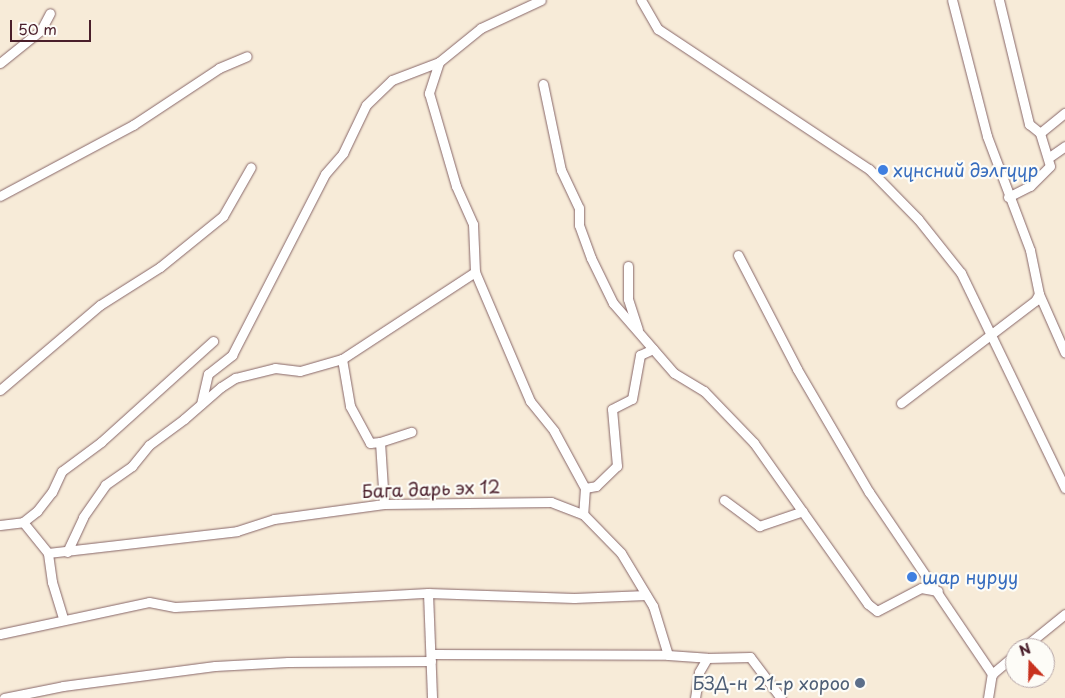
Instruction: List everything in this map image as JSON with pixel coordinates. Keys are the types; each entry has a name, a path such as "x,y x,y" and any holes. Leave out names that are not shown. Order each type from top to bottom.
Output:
{"street":[{"path":"201,404 208,374 232,354 325,174 344,153 366,105 392,80 439,62 481,28 541,0"},
{"path":"641,0 658,29 879,177 918,219 961,273 1065,488"},
{"path":"952,0 987,136 1008,197 1030,250 1039,294 1065,353"},
{"path":"999,0 1029,124 1040,133 1050,166 1030,186 1008,197"},
{"path":"0,63 41,30 50,13"},
{"path":"0,196 133,125 218,68 247,56"},
{"path":"439,62 429,93 456,186 473,224 475,272 530,401 554,431 585,488 583,514"},
{"path":"543,84 561,170 579,208 579,224 591,258 613,303 674,373 704,391 754,443 868,604 877,611 922,588 938,591"},
{"path":"1040,133 1065,113"},
{"path":"1048,158 1065,146"},
{"path":"0,390 100,305 160,267 223,216 251,166"},
{"path":"738,255 797,369 869,492 938,591 992,674"},
{"path":"628,266 628,299 640,334"},
{"path":"67,552 83,517 106,485 132,466 149,445 236,378 275,368 300,371 342,359 475,272"},
{"path":"901,403 991,332 1035,301 1039,294"},
{"path":"0,525 23,522 37,512 52,492 62,471 101,442 213,341"},
{"path":"585,488 596,486 617,466 612,409 632,399 640,354 653,349"},
{"path":"342,359 350,406 370,442 380,442 411,432"},
{"path":"380,442 384,504"},
{"path":"724,500 759,526 803,511"},
{"name":"Бага дарь эх 12","path":"48,553 237,531 274,519 384,504 552,502 583,514 621,553 653,606 668,655"},
{"path":"23,522 48,553 52,582 63,618"},
{"path":"428,592 432,657 432,698"},
{"path":"0,634 63,618 149,602 175,607 428,592 574,598 646,596"},
{"path":"1035,638 1065,614"},
{"path":"4,698 63,686 215,666 432,657 668,655 707,658 750,657 781,698"},
{"path":"695,698 699,672 707,658"},
{"path":"988,698 992,674 1005,663"}],"place":[{"name":"хүнсний дэлгүүр","path":"883,170"},
{"name":"шар нуруу","path":"912,577"},
{"name":"БЗД-н 21-р хороо","path":"860,683"}]}
